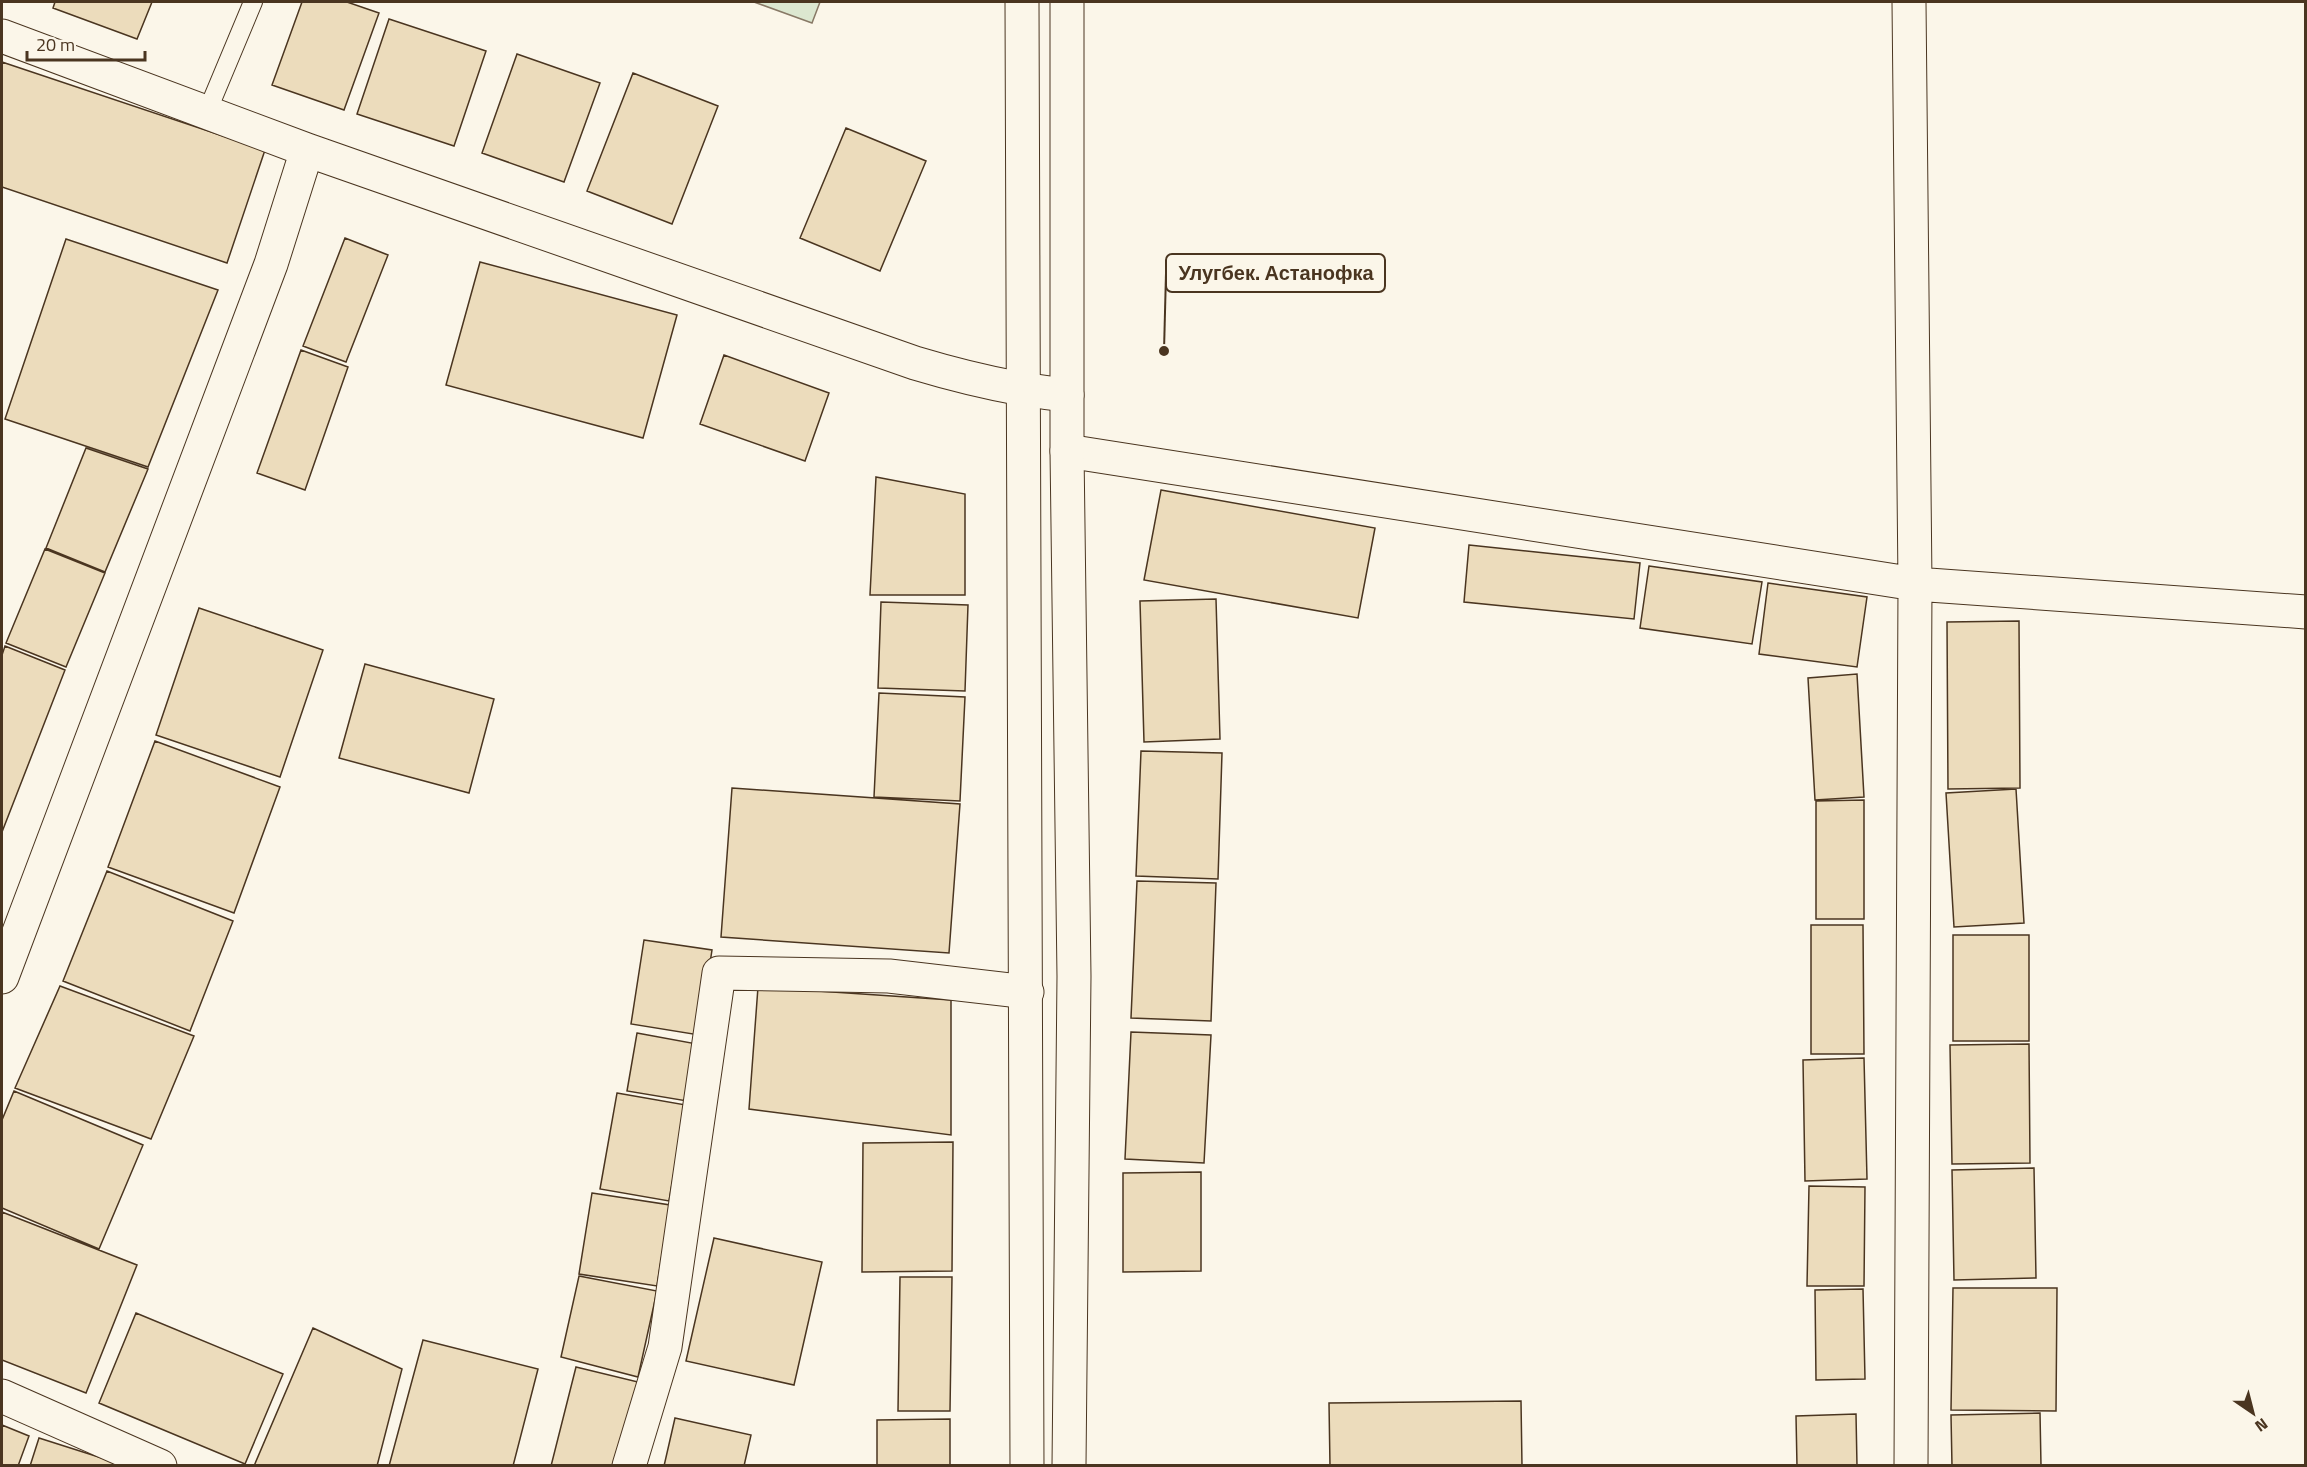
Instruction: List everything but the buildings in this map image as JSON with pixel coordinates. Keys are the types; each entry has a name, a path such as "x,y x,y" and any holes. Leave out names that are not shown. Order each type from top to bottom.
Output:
{"street":[{"path":"1022,2 1027,1466"},
{"path":"1067,2 1066,451 1074,976 1069,1466"},
{"path":"1909,2 1915,584 1911,1466"},
{"path":"2,36 307,150 915,363 973,380 1023,391 1066,395"},
{"path":"2,976 271,264 307,150"},
{"path":"1066,451 1915,584 2306,612"},
{"path":"629,1466 664,1347 718,973 889,976 1027,992"},
{"path":"2,1396 159,1466"}],"lane":[{"path":"207,112 253,2"}],"green space":[{"path":"754,2 820,2 812,23"}],"place":[{"name":"Улугбек. Астанофка","path":"1164,351"}]}
